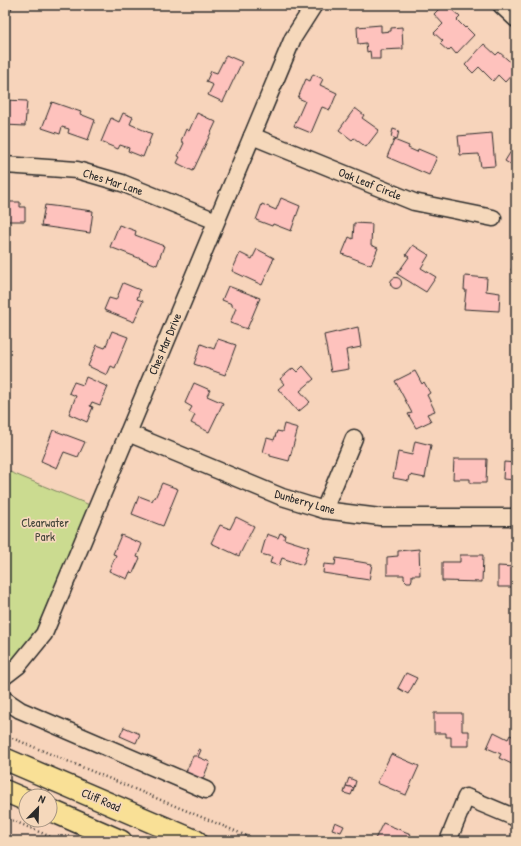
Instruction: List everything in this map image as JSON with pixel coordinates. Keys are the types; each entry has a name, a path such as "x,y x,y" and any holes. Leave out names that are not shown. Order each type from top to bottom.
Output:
{"main road":[{"name":"Cliff Road","path":"5,759 196,841"},
{"path":"5,791 18,797"},
{"path":"58,813 121,841"}],"street":[{"name":"Ches Mar Drive","path":"5,676 18,666 44,634 293,38 314,5"},
{"path":"501,5 516,19"},
{"name":"Oak Leaf Circle","path":"252,136 414,202 493,218"},
{"name":"Ches Mar Lane","path":"5,166 77,170 122,182 216,221"},
{"name":"Dunberry Lane","path":"128,433 282,497 324,510 380,517 516,518"},
{"path":"324,510 354,438"},
{"path":"5,700 20,710 206,790"},
{"path":"448,841 466,797 516,818"}],"path":[{"path":"5,735 259,841"},
{"path":"5,817 60,841"}],"green space":[{"name":"Clearwater Park","path":"5,470 97,508 44,634 5,676"}],"building":[{"path":"5,5 13,5 11,10 5,8"},
{"path":"443,5 447,5 460,17 457,20 474,35 456,54 451,48 448,51 440,44 443,41 434,33 443,24 434,14"},
{"path":"381,25 381,32 391,31 391,28 402,27 403,49 380,50 380,59 371,59 370,51 367,52 366,43 358,44 357,27"},
{"path":"484,44 496,55 499,52 516,67 516,70 505,82 498,75 493,81 479,67 473,73 465,65"},
{"path":"226,55 242,62 223,102 208,95 213,85 206,82 211,71 217,73"},
{"path":"313,74 323,79 320,85 337,93 330,110 322,107 311,133 294,126 305,101 298,98 306,79 310,81"},
{"path":"5,100 27,101 25,126 5,125"},
{"path":"52,102 81,112 80,114 95,120 88,140 68,133 69,129 62,127 60,134 42,128"},
{"path":"355,108 364,115 362,118 379,130 366,147 354,138 352,140 339,130"},
{"path":"123,113 133,117 130,124 152,134 143,157 128,151 129,148 120,145 118,149 101,142 111,118 119,122"},
{"path":"197,113 216,122 193,171 177,163 180,157 178,156 184,143 181,141 186,129 189,131"},
{"path":"393,129 399,131 397,139 391,137"},
{"path":"492,133 495,166 481,167 479,154 460,155 458,136"},
{"path":"394,140 409,146 408,148 417,152 418,149 437,157 429,175 387,157"},
{"path":"516,143 516,168 505,161"},
{"path":"281,198 300,206 291,231 273,224 272,226 256,220 262,204 276,210"},
{"path":"5,202 20,202 20,207 25,207 25,221 5,221"},
{"path":"45,205 93,211 90,233 41,226"},
{"path":"354,223 372,224 371,245 378,248 371,265 342,254 349,237 353,239"},
{"path":"119,225 136,231 135,235 164,246 157,265 110,247"},
{"path":"413,245 429,255 421,268 436,277 426,292 397,274 409,257 406,255"},
{"path":"257,249 274,258 262,285 232,271 240,253 252,259"},
{"path":"516,266 516,280 511,269"},
{"path":"465,276 487,278 486,291 500,293 499,311 464,309 466,290 464,290"},
{"path":"396,277 400,279 402,283 400,287 396,289 392,287 390,283 392,279"},
{"path":"123,283 140,290 137,299 143,301 134,322 104,310 109,298 116,300"},
{"path":"228,286 260,298 247,329 230,323 236,308 232,306 232,304 222,300"},
{"path":"358,327 361,347 346,350 349,369 331,372 324,335"},
{"path":"112,331 128,337 115,368 111,366 107,375 88,366 97,345 105,348"},
{"path":"218,339 236,345 225,375 194,364 201,344 214,349"},
{"path":"303,366 314,379 300,391 310,402 298,412 278,389 284,384 280,379 293,368 297,372"},
{"path":"415,371 422,384 424,382 430,393 427,395 435,411 427,414 431,421 416,428 408,414 412,413 395,381"},
{"path":"86,377 108,387 100,405 92,402 90,406 93,407 87,422 69,414 76,396 69,393 74,382 83,385"},
{"path":"194,383 210,390 207,396 223,403 209,432 191,423 195,415 189,412 192,407 185,403"},
{"path":"284,424 298,428 289,461 270,456 270,454 263,452 267,438 274,440 277,431 282,432"},
{"path":"53,430 85,442 78,457 64,452 57,468 41,461"},
{"path":"415,441 431,445 425,478 410,475 409,481 393,478 398,452 412,455"},
{"path":"454,459 487,459 486,483 470,483 470,479 453,479"},
{"path":"504,462 516,463 516,480 503,479"},
{"path":"162,483 178,489 163,526 132,514 139,496 152,501"},
{"path":"236,517 254,526 239,556 211,543 220,525 230,529"},
{"path":"280,533 285,535 284,539 309,547 303,565 282,558 279,566 270,563 272,557 261,554 267,534 278,538"},
{"path":"121,535 142,544 137,557 140,558 133,573 130,572 127,579 109,571 116,555 113,554"},
{"path":"419,549 420,575 412,575 411,582 407,582 404,579 404,575 387,575 387,557 398,556 398,551"},
{"path":"460,555 483,555 482,582 442,581 442,562 460,562"},
{"path":"336,558 372,564 369,580 323,573 324,564 335,565"},
{"path":"498,566 515,567 516,587 498,587"},
{"path":"406,673 417,678 408,694 398,688"},
{"path":"434,713 462,713 462,731 469,731 469,746 451,746 451,737 446,737 446,733 434,733"},
{"path":"124,727 140,734 136,743 120,736"},
{"path":"494,732 508,739 510,735 516,738 516,766 499,758 501,754 487,748"},
{"path":"199,749 201,750 198,757 210,762 202,781 185,774 193,756 196,756"},
{"path":"391,754 419,766 406,795 377,783"},
{"path":"349,778 356,781 354,788 346,786"},
{"path":"346,786 354,788 351,795 344,793"},
{"path":"335,822 344,826 341,832 332,829"},
{"path":"383,823 411,834 407,841 374,841"}]}
